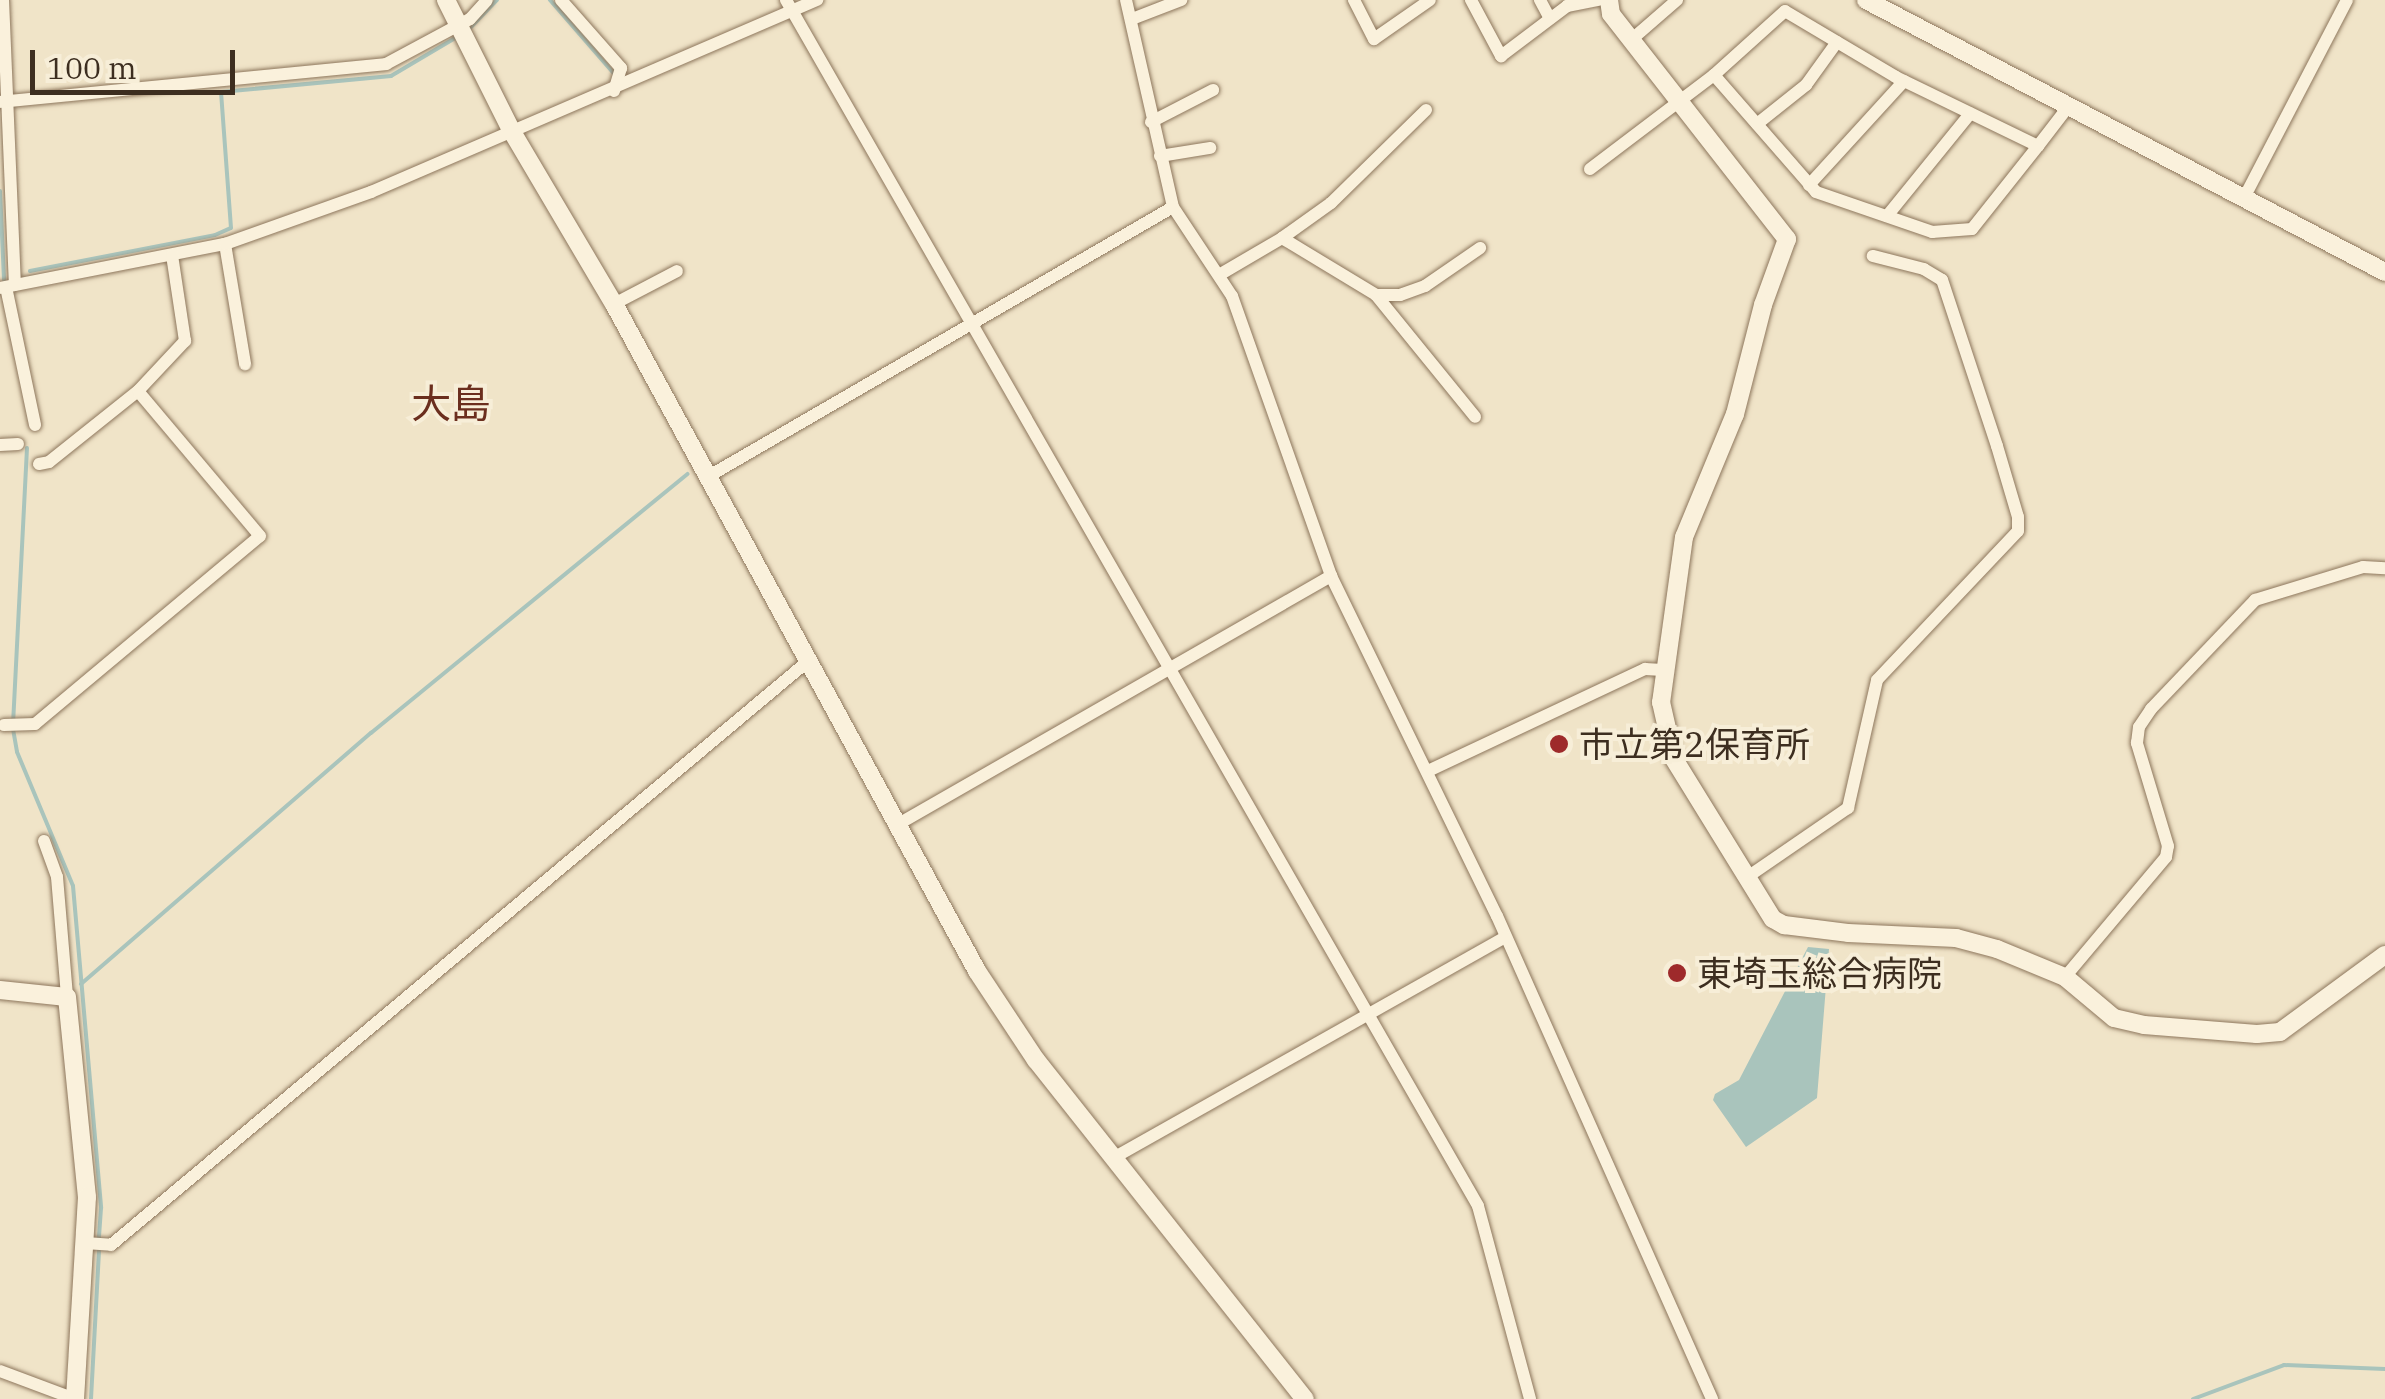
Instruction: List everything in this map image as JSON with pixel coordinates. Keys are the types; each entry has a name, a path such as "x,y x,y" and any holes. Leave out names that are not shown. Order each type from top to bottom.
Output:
{"street":[{"path":"2,0 7,286 34,425"},
{"path":"446,0 511,130 614,304 894,826 997,1003 1036,1060 1305,1399"},
{"path":"3,102 386,64 458,26 487,0"},
{"path":"561,0 621,68 614,91"},
{"path":"7,286 225,244 370,192 511,130 614,91 788,6 818,0"},
{"path":"1126,0 1173,207 1232,296 1331,576 1506,936 1712,1399"},
{"path":"1132,19 1181,0"},
{"path":"1354,0 1374,40 1430,0"},
{"path":"1471,0 1501,56 1567,6 1598,0"},
{"path":"1540,0 1550,19"},
{"path":"1609,0 1611,14 1787,239 1763,305 1734,414 1684,537 1663,670 1662,719 1674,759 1754,872 1773,919 1784,925 1956,938 2069,971 2114,1018 2144,1026 2270,1034 2280,1032 2385,955"},
{"path":"1631,40 1677,0"},
{"path":"1866,0 2385,272"},
{"path":"2244,198 2347,0"},
{"path":"788,6 1478,1206 1530,1399"},
{"path":"1590,169 1714,75 1785,10 1904,82 2038,146"},
{"path":"1757,124 1806,85 1838,42"},
{"path":"1714,75 1816,192 1932,232 1972,229 2068,107"},
{"path":"1810,185 1904,82"},
{"path":"1151,122 1213,90"},
{"path":"1219,275 1331,203 1426,110"},
{"path":"1887,216 1970,114"},
{"path":"1160,156 1210,148"},
{"path":"708,476 1173,207"},
{"path":"1282,238 1376,295 1475,416"},
{"path":"225,244 245,364"},
{"path":"1376,295 1400,295 1425,286 1480,248"},
{"path":"40,464 49,462 138,391 186,342 172,255"},
{"path":"1754,872 1848,808 1877,680 2018,531 2018,516 1942,280 1924,269 1873,256"},
{"path":"614,304 678,271"},
{"path":"4,725 35,724 260,536 138,391"},
{"path":"0,445 18,444"},
{"path":"2069,971 2166,857 2168,846 2137,744 2139,727 2151,709 2256,600 2363,567 2385,568"},
{"path":"894,826 1331,576"},
{"path":"85,1243 111,1245 807,662"},
{"path":"1428,771 1645,669 1663,670"},
{"path":"0,1371 75,1399 87,1197 57,877 44,841"},
{"path":"1115,1157 1506,936"},
{"path":"0,990 67,996"}],"water":[{"path":"1808,947 1829,949 1817,1098 1746,1147 1713,1100 1715,1094 1739,1080"}],"waterway":[{"path":"469,29 497,0"},
{"path":"550,0 616,76"},
{"path":"30,271 215,235 231,228 221,92 391,76 457,37"},
{"path":"0,191 4,280"},
{"path":"27,448 13,729 17,752 73,886 101,1208 99,1239"},
{"path":"81,984 371,733 687,474"},
{"path":"91,1399 99,1249"},
{"path":"2193,1399 2284,1365 2385,1369"}],"place":[{"name":"市立第2保育所","path":"1559,744"},
{"name":"東埼玉総合病院","path":"1677,973"}],"district":[{"name":"大島","path":"451,403"}]}
